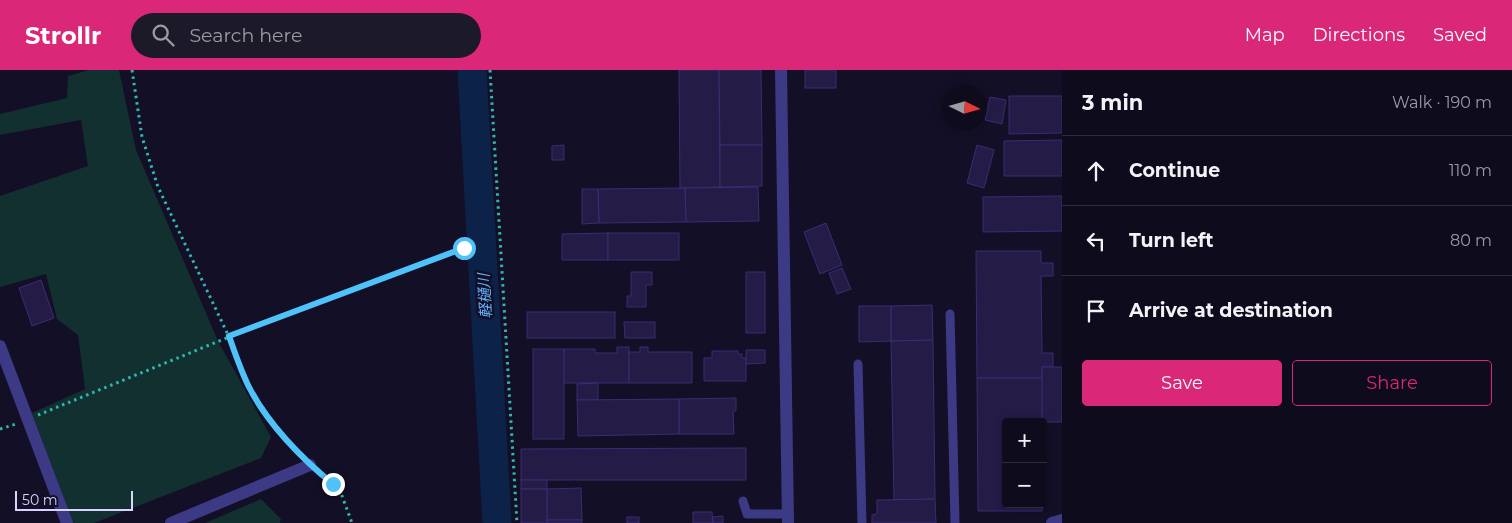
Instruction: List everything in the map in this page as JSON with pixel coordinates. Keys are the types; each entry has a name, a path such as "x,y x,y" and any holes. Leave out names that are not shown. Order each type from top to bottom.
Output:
{"street":[{"path":"781,70 788,518"},
{"path":"0,346 67,523"},
{"path":"170,523 310,465"},
{"path":"1052,523 1062,520"}],"lane":[{"path":"950,314 955,523"},
{"path":"858,364 862,523"},
{"path":"743,501 747,514 788,518"}],"path":[{"path":"132,70 142,137 158,187 229,336 249,388 275,425 310,465 341,493 352,523"},
{"path":"490,70 517,523"},
{"path":"28,419 229,336 464,248"}],"green space":[{"path":"89,70 119,70 136,150 218,341 271,437 261,458 94,523 73,523 32,413 85,389 78,335 57,319 46,274 0,287 0,196 88,166 81,120 0,135 0,114 67,98 68,76"},
{"path":"261,499 281,519 280,523 205,523"}],"building":[{"path":"679,70 719,70 720,187 680,188"},
{"path":"719,70 761,70 762,145 720,145"},
{"path":"805,70 836,70 836,88 805,88"},
{"path":"1009,96 1062,96 1062,133 1009,134"},
{"path":"990,97 1006,100 1002,124 987,120"},
{"path":"1062,140 1062,176 1004,176 1004,141"},
{"path":"564,145 564,160 552,160 552,146"},
{"path":"720,145 762,145 762,186 720,187"},
{"path":"977,145 994,150 984,188 967,183"},
{"path":"758,187 759,221 686,222 685,188"},
{"path":"685,188 686,222 599,223 598,189"},
{"path":"582,189 598,189 599,223 582,224"},
{"path":"1062,196 1062,231 983,232 983,197"},
{"path":"826,223 842,265 820,274 804,232"},
{"path":"608,233 608,260 562,260 562,234"},
{"path":"608,233 679,233 679,260 608,260"},
{"path":"976,251 1041,251 1041,263 1053,263 1053,276 1041,276 1042,353 1053,353 1053,367 1042,367 1042,378 977,378"},
{"path":"842,268 851,289 837,294 829,273"},
{"path":"631,272 652,272 652,285 646,285 646,307 627,307 627,296 631,296"},
{"path":"746,272 765,272 765,333 746,333"},
{"path":"41,280 54,318 32,326 19,288"},
{"path":"932,305 933,340 891,341 891,306"},
{"path":"859,306 891,306 891,341 859,342"},
{"path":"527,312 615,312 615,338 527,338"},
{"path":"624,322 655,322 655,338 625,338"},
{"path":"933,340 935,499 894,500 891,341"},
{"path":"617,347 629,347 629,383 564,383 564,349 595,349 595,353 617,353"},
{"path":"640,347 648,347 648,352 692,352 692,383 629,383 629,352 640,352"},
{"path":"533,349 564,349 564,439 533,439"},
{"path":"746,350 765,350 765,363 746,364"},
{"path":"712,351 738,351 738,354 742,354 742,358 746,358 746,381 704,381 704,358 712,358"},
{"path":"1042,367 1062,367 1062,422 1047,422 1047,418 1042,418"},
{"path":"977,378 1042,378 1042,418 1002,418 1002,508 1042,508 1042,511 978,511"},
{"path":"598,383 598,400 577,400 577,384"},
{"path":"736,398 736,411 733,411 734,434 679,434 679,399"},
{"path":"679,399 679,434 578,436 577,400"},
{"path":"746,448 746,480 521,480 521,449"},
{"path":"521,480 547,480 547,489 521,489"},
{"path":"581,488 582,520 547,520 547,489"},
{"path":"521,489 547,489 547,523 521,523"},
{"path":"935,499 936,523 872,523 872,515 877,514 877,500"},
{"path":"693,512 712,512 713,523 693,523"},
{"path":"723,516 723,523 713,523 713,517"},
{"path":"627,517 639,517 639,523 627,523"},
{"path":"547,520 582,520 582,523 547,523"}],"waterway":[{"name":"軽樋川","path":"472,70 497,523"}],"route":[{"path":"333,484 310,465 275,425 249,388 229,336 464,248"}]}
